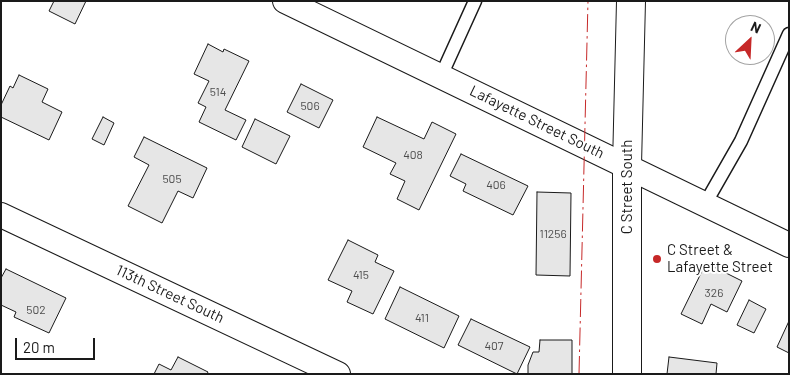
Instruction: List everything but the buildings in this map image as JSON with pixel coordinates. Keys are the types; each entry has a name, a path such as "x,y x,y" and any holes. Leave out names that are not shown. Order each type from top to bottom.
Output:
{"main road":[{"name":"C Street South","path":"627,374 626,165 631,1"}],"street":[{"name":"Lafayette Street South","path":"285,1 789,245"},
{"name":"113th Street South","path":"1,215 338,374"}],"lane":[{"path":"441,76 475,1"},
{"path":"705,204 741,141 789,34"}],"power":[{"path":"579,374 588,1"}],"place":[{"name":"C Street & Lafayette Street","path":"657,259"}]}
